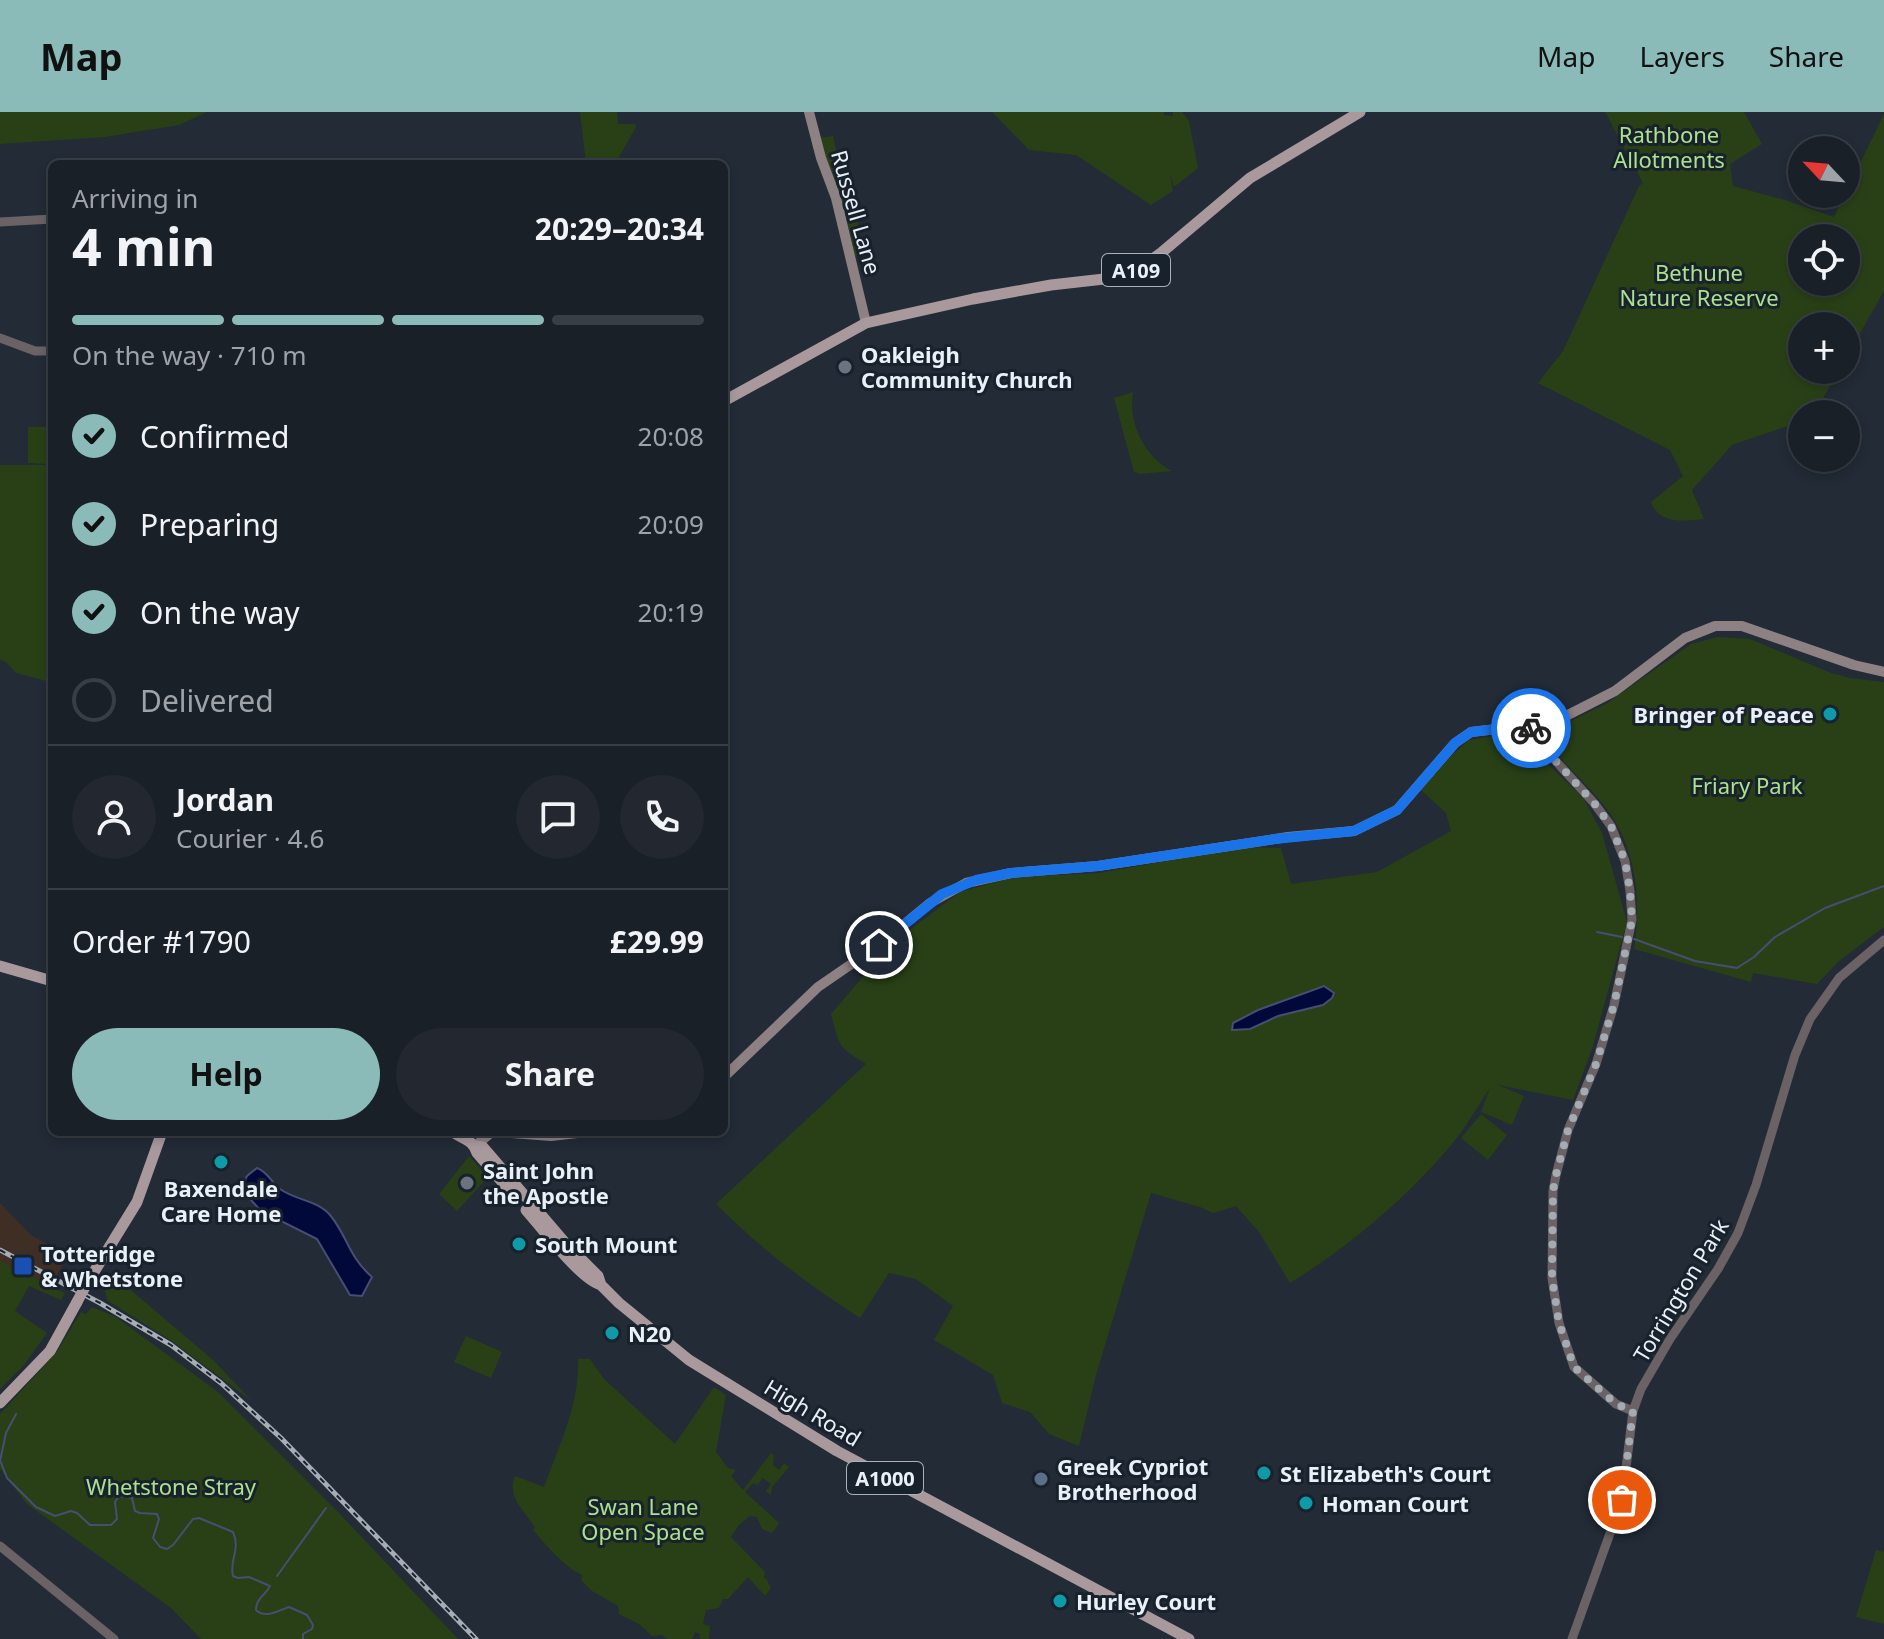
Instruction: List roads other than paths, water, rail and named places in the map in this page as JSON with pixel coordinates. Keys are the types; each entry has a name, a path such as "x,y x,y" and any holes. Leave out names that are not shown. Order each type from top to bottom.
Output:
{"main road":[{"name":"Russell Lane","path":"809,112 839,210 866,323"},
{"name":"A109","path":"728,399 866,323 1004,294 1113,278 1136,271 1250,178 1360,112"},
{"path":"728,1073 818,987 879,945 930,903 966,883 1011,873 1098,866 1275,839 1354,831 1397,810 1455,743 1471,732 1549,723 1615,691 1685,638 1715,626 1742,626 1842,661 1884,672"},
{"path":"0,966 48,980"},
{"path":"0,1403 50,1351 137,1202 161,1136"},
{"name":"High Road","path":"470,1137 477,1153 593,1283 601,1285 689,1360 830,1447 1189,1639"}],"street":[{"path":"0,222 48,219"},
{"path":"0,338 35,351 48,351"},
{"path":"1531,725 1532,735 1611,826 1625,861 1630,891 1632,920 1614,1005 1596,1064 1568,1130 1556,1175 1552,1278 1559,1323 1574,1367 1616,1404 1633,1411"},
{"name":"Torrington Park","path":"1572,1639 1622,1500 1633,1411 1653,1366 1718,1269 1738,1233 1756,1185 1795,1055 1810,1019 1839,978 1884,940"},
{"path":"0,1546 114,1639"}],"waterway":[{"path":"1634,939 1695,961 1737,968 1775,937 1825,908 1884,886"},
{"path":"1597,932 1622,937"},
{"path":"0,1461 6,1433 16,1414"},
{"path":"0,1460 7,1478 36,1507 55,1516 71,1511 90,1525 111,1525 117,1519 115,1502 119,1496 132,1498 135,1511 157,1514 159,1519 153,1538 160,1547 167,1549 173,1545 193,1519 199,1518 233,1532 236,1544 233,1576 249,1577 270,1586 257,1603 256,1610 260,1613 272,1613 289,1607 307,1615 313,1625 303,1634 303,1639"},
{"path":"277,1576 326,1508"}],"railway":[{"path":"0,1250 171,1345 221,1383 281,1438 476,1639"}],"place":[{"name":"Oakleigh Community Church","path":"845,367"},
{"name":"Bringer of Peace","path":"1830,714"},
{"name":"Baxendale Care Home","path":"221,1162"},
{"name":"Saint John the Apostle","path":"467,1183"},
{"name":"South Mount","path":"519,1244"},
{"name":"Totteridge & Whetstone","path":"23,1266"},
{"name":"N20","path":"612,1333"},
{"name":"St Elizabeth's Court","path":"1264,1473"},
{"name":"Greek Cypriot Brotherhood","path":"1041,1479"},
{"name":"Homan Court","path":"1306,1503"},
{"name":"Hurley Court","path":"1060,1601"}],"park label":[{"name":"Rathbone Allotments","path":"1669,146"},
{"name":"Bethune Nature Reserve","path":"1699,284"},
{"name":"Friary Park","path":"1747,785"},
{"name":"Whetstone Stray","path":"171,1486"},
{"name":"Swan Lane Open Space","path":"643,1518"}]}
